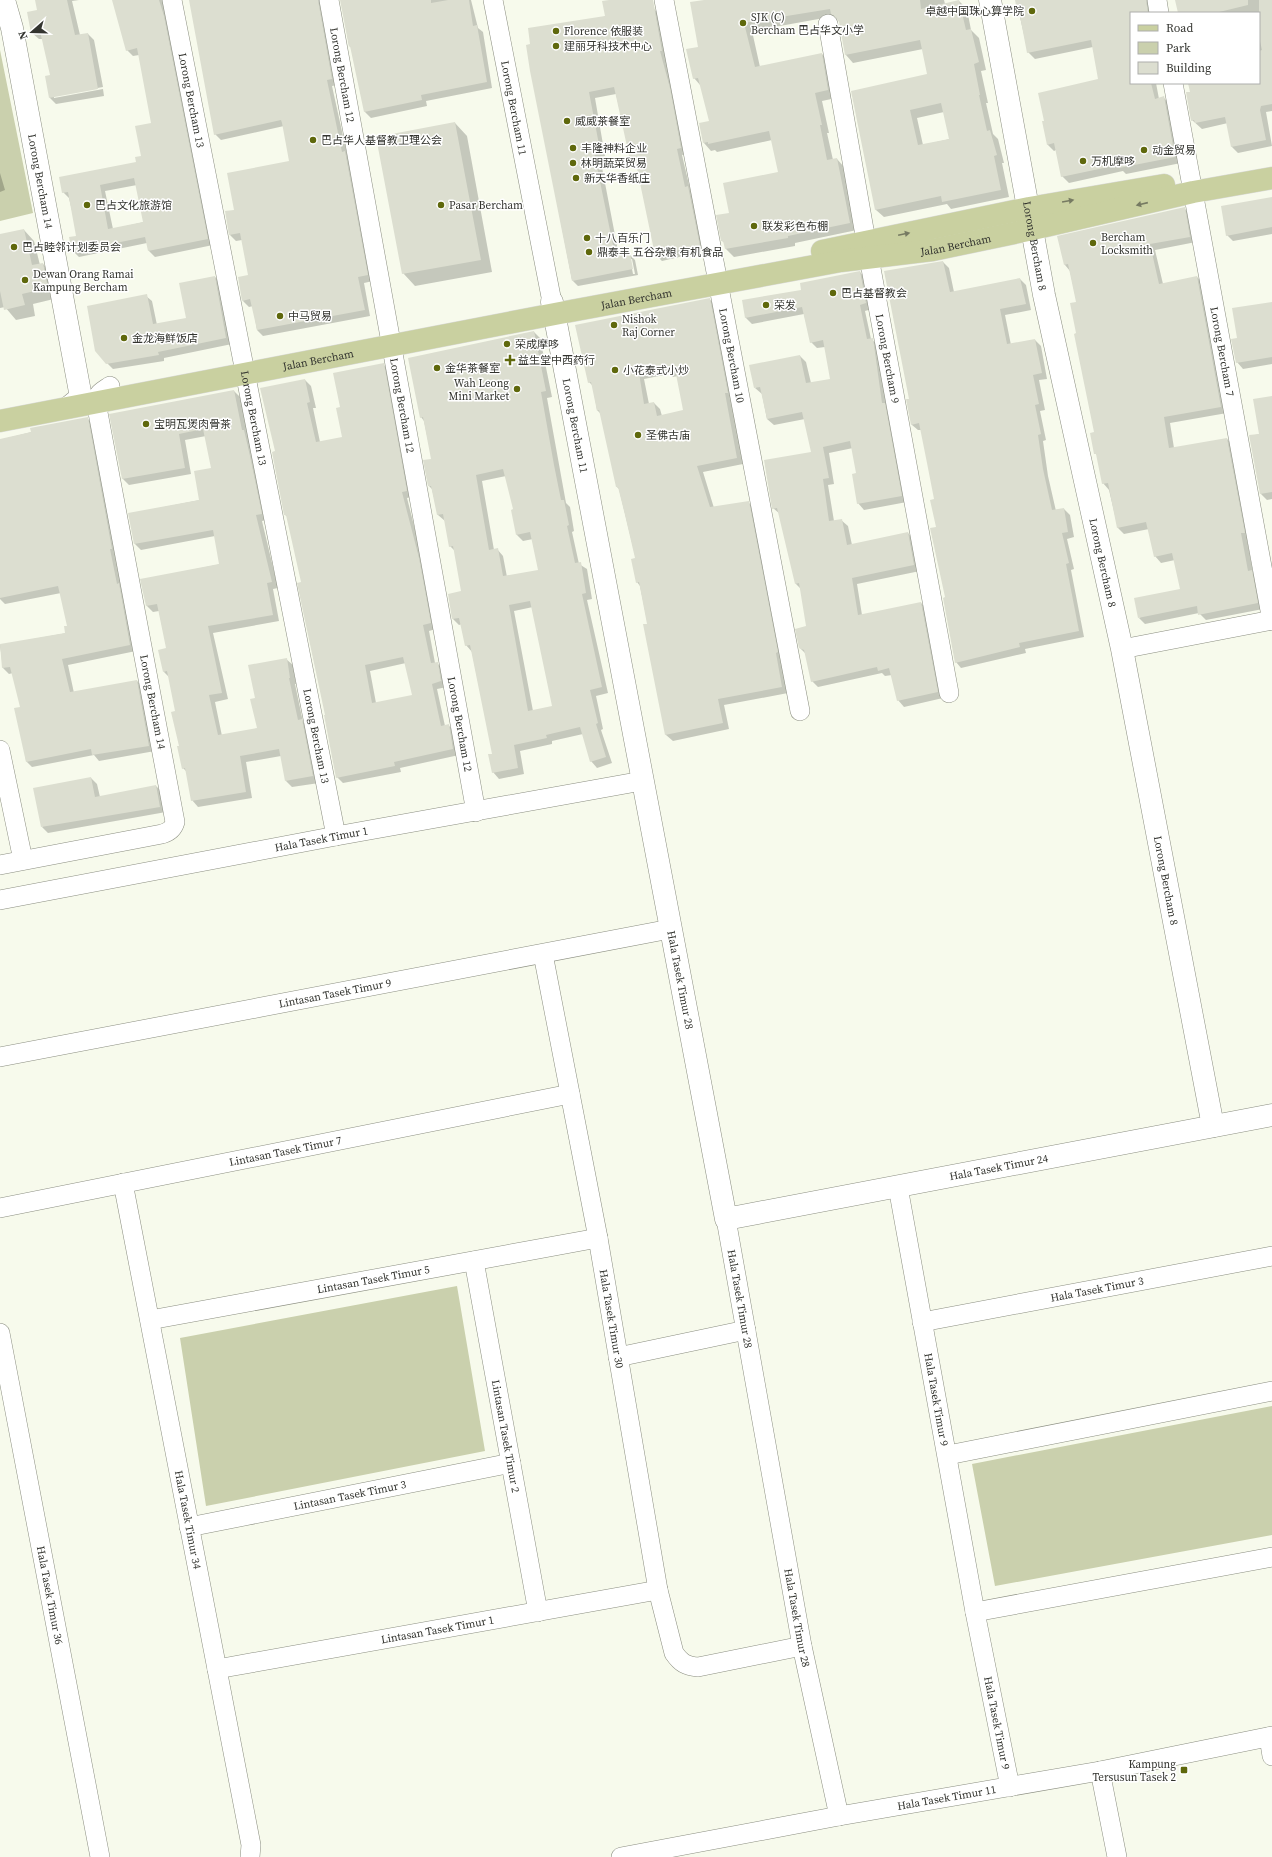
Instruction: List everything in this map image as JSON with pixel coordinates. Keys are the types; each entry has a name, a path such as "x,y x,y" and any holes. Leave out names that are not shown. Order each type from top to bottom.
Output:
{"main road":[{"name":"Jalan Bercham","path":"868,250 933,250 1033,229 1192,186 1272,167"},
{"name":"Jalan Bercham","path":"0,408 89,397 553,308 868,250 1029,208 1192,186 1272,178"},
{"name":"Jalan Bercham","path":"0,421 89,397"}],"street":[{"name":"Lorong Bercham 14","path":"0,865 162,834 169,832 174,827 175,822 89,397 12,28 4,0"},
{"name":"Lorong Bercham 13","path":"172,0 336,836"},
{"name":"Lorong Bercham 12","path":"329,0 476,812"},
{"name":"Lorong Bercham 11","path":"493,0 553,308 642,781"},
{"name":"Lorong Bercham 10","path":"664,0 800,711"},
{"name":"Lorong Bercham 8","path":"990,0 1044,295 1122,649 1213,1126"},
{"path":"1157,0 1160,12"},
{"name":"Lorong Bercham 9","path":"828,24 949,693"},
{"name":"Lorong Bercham 7","path":"1173,84 1272,620"},
{"path":"1122,649 1272,620"},
{"path":"0,750 23,860"},
{"name":"Hala Tasek Timur 1","path":"0,900 336,836 642,781"},
{"name":"Hala Tasek Timur 28","path":"642,781 726,1218 802,1646 839,1816"},
{"name":"Lintasan Tasek Timur 9","path":"0,1057 670,929"},
{"name":"Hala Tasek Timur 30","path":"543,954 598,1238 658,1590 674,1653 684,1664 698,1667 802,1646"},
{"name":"Lintasan Tasek Timur 7","path":"0,1208 570,1094"},
{"name":"Hala Tasek Timur 24","path":"726,1218 898,1187 1272,1114"},
{"name":"Hala Tasek Timur 34","path":"123,1183 251,1846 250,1857"},
{"name":"Hala Tasek Timur 9","path":"898,1187 948,1455 975,1612 1010,1787"},
{"name":"Lintasan Tasek Timur 5","path":"150,1320 598,1238"},
{"name":"Hala Tasek Timur 3","path":"922,1322 1272,1256"},
{"name":"Lintasan Tasek Timur 2","path":"474,1261 538,1612"},
{"path":"618,1357 746,1330"},
{"name":"Hala Tasek Timur 36","path":"0,1333 100,1857"},
{"path":"948,1455 1272,1391"},
{"name":"Lintasan Tasek Timur 3","path":"189,1527 511,1463"},
{"path":"975,1612 1272,1557"},
{"name":"Lintasan Tasek Timur 1","path":"217,1669 658,1590"},
{"path":"1270,1736 1272,1756"},
{"name":"Hala Tasek Timur 11","path":"621,1857 839,1816 1100,1771 1270,1736"},
{"path":"1100,1771 1117,1857"}],"green space":[{"path":"0,50 33,213 0,221"},
{"path":"457,1286 485,1451 206,1506 180,1338"},
{"path":"1272,1406 1272,1535 995,1586 972,1464"}],"building":[{"path":"35,0 67,0 75,35 88,33 98,89 49,98 45,76 50,75 40,31 31,33 27,12 37,10"},
{"path":"112,0 159,0 164,16 208,239 148,251 145,237 72,252 69,237 76,236 68,192 62,193 59,177 136,162 135,157 141,156 135,126 151,123 137,48 126,51","holes":["134,178 143,222 108,229 100,185"]},
{"path":"189,0 318,0 332,79 327,80 342,152 345,151 368,275 358,277 365,310 257,330 250,299 242,301 238,277 248,275 240,233 229,235 225,211 234,210 227,173 289,161 282,123 281,120 214,135"},
{"path":"340,0 431,0 431,3 448,0 469,0 473,26 477,25 487,82 421,95 422,100 364,112"},
{"path":"653,0 662,51 660,51 670,88 681,148 677,149 685,187 688,186 700,246 655,255 635,159 630,160 614,87 589,92 600,150 594,152 615,255 630,253 633,269 572,281 530,71 526,45 530,44 528,28 605,16 602,1"},
{"path":"704,0 920,0 921,9 959,0 966,30 971,29 979,62 974,64 979,95 987,131 990,130 997,155 994,156 1001,190 942,202 941,196 875,210 851,91 927,74 920,40 845,55 839,22 836,17 831,14 830,9 744,23 755,67 822,53 828,90 815,93 822,125 820,125 827,160 837,158 850,223 788,236 788,238 725,249 723,241 721,241 716,215 729,213 723,183 778,172 769,131 708,144 708,142 703,143 699,123 709,121 698,78 693,79 686,49 698,47 690,2","holes":["941,103 949,139 918,145 910,110"]},
{"path":"1015,0 1146,0 1148,12 1130,12 1130,84 1151,84 1155,99 1164,96 1175,157 1119,168 1118,165 1061,177 1054,143 1047,145 1038,93 1098,79 1091,40 1027,53 1020,16 1018,17"},
{"path":"1175,0 1248,0 1248,5 1219,12 1178,12"},
{"path":"1259,0 1272,0 1272,104 1261,106 1260,110 1266,140 1231,147 1225,117 1195,123 1194,120 1191,121 1186,92 1190,92 1188,84 1260,84 1260,51 1262,50 1260,41"},
{"path":"455,122 481,260 402,274 376,137"},
{"path":"1272,197 1272,227 1226,236 1221,206"},
{"path":"1185,207 1190,237 1150,244 1159,284 1197,276 1221,407 1164,417 1169,448 1227,438 1245,533 1241,533 1248,571 1252,570 1258,603 1198,615 1197,606 1138,618 1134,598 1180,589 1172,553 1154,557 1146,522 1117,528 1108,483 1102,484 1096,454 1094,454 1090,433 1094,432 1074,334 1076,333 1070,303 1076,302 1068,264 1064,265 1057,236"},
{"path":"24,229 32,265 43,263 48,288 22,294 25,305 4,310 0,291 0,234"},
{"path":"943,261 950,292 1020,278 1026,304 1000,309 1007,344 1035,339 1042,373 1033,375 1039,404 1035,405 1041,434 1038,435 1043,469 1052,510 1064,508 1068,532 1062,533 1069,563 1066,564 1079,631 1019,643 1020,647 955,663 943,598 945,597 930,528 936,527 930,500 934,499 919,423 911,425 906,399 909,399 884,271"},
{"path":"860,271 866,303 860,305 867,339 873,338 882,403 885,403 902,496 857,504 852,474 856,473 850,441 823,447 829,478 823,479 829,521 842,519 847,545 908,532 914,565 852,578 858,615 921,602 938,692 897,701 889,668 878,671 877,667 811,682 804,650 799,648 795,629 806,626 799,583 795,584 777,508 772,509 764,460 811,452 802,412 767,419 760,387 754,388 749,365 800,355 806,383 830,379 823,340 810,343 802,307 745,318 742,300 801,290 800,283"},
{"path":"215,276 226,338 158,352 159,355 106,364 95,351 87,306 147,294 153,324 186,318 179,283"},
{"path":"710,298 728,393 725,393 737,458 697,466 710,507 749,501 778,652 776,653 782,687 718,699 723,723 665,735 643,624 647,624 639,582 636,583 631,559 635,558 618,487 616,487 599,410 597,411 591,382 588,383 575,325","holes":["665,367 666,372 675,369 683,410 657,416 654,402 644,404 639,373"]},
{"path":"1272,302 1272,357 1236,363 1231,339 1237,338 1232,308"},
{"path":"534,331 546,391 541,392 561,500 564,500 569,525 567,526 575,563 581,562 586,593 582,594 602,687 590,690 598,723 596,724 606,757 590,762 580,727 546,735 547,738 514,745 518,768 492,773 488,754 492,754 470,645 465,646 459,618 452,619 448,594 461,591 453,546 449,547 443,514 437,515 431,486 428,486 423,460 431,459 423,417 420,418 408,358","holes":["503,469 513,509 511,510 516,535 530,532 538,570 503,576 498,548 489,550 476,475","530,601 552,706 528,711 509,605"]},
{"path":"384,363 407,491 402,492 419,558 431,623 423,625 431,663 438,662 441,681 432,684 441,726 449,724 453,749 394,762 395,766 336,778 325,715 297,583 301,582 286,515 284,515 272,452 275,451 260,388 305,379 310,402 307,403 316,442 342,437 336,408 340,407 333,373","holes":["403,657 412,695 372,703 365,665"]},
{"path":"234,390 262,514 256,515 272,582 267,583 273,615 208,626 222,693 209,695 218,735 257,728 250,699 255,698 248,665 287,658 289,678 298,720 302,719 313,776 285,781 279,749 240,756 246,792 191,801 185,768 182,769 177,746 179,746 171,712 175,711 167,671 163,672 158,650 166,648 157,604 146,606 140,579 219,564 213,530 134,544 128,513 199,500 194,471 211,468 203,429 179,434 185,468 122,479 109,414"},
{"path":"1272,396 1272,492 1260,494 1249,435 1259,434 1253,399"},
{"path":"88,417 112,549 110,549 117,584 119,583 130,645 62,659 70,692 137,680 149,746 92,755 91,749 26,762 14,708 20,707 10,667 2,668 0,644 65,633 64,626 67,626 58,586 0,598 0,439 31,432 30,428"},
{"path":"91,777 95,797 156,785 160,807 41,827 33,788"}],"place":[{"name":"卓越中国珠心算学院","path":"1032,11"},
{"name":"SJK (C) Bercham 巴占华文小学","path":"743,23"},
{"name":"Florence 依服装","path":"556,31"},
{"name":"建丽牙科技术中心","path":"556,46"},
{"name":"威威茶餐室","path":"567,121"},
{"name":"巴占华人基督教卫理公会","path":"313,140"},
{"name":"丰隆神料企业","path":"573,148"},
{"name":"动金贸易","path":"1144,150"},
{"name":"万机摩哆","path":"1083,161"},
{"name":"林明蔬菜贸易","path":"573,163"},
{"name":"新天华香纸庄","path":"576,178"},
{"name":"巴占文化旅游馆","path":"87,205"},
{"name":"Pasar Bercham","path":"441,205"},
{"name":"联发彩色布棚","path":"754,226"},
{"name":"十八百乐门","path":"587,238"},
{"name":"Bercham Locksmith","path":"1093,243"},
{"name":"巴占睦邻计划委员会","path":"14,247"},
{"name":"鼎泰丰 五谷杂粮 有机食品","path":"589,252"},
{"name":"Dewan Orang Ramai Kampung Bercham","path":"25,280"},
{"name":"巴占基督教会","path":"833,293"},
{"name":"荣发","path":"766,305"},
{"name":"中马贸易","path":"280,316"},
{"name":"Nishok Raj Corner","path":"614,325"},
{"name":"金龙海鲜饭店","path":"124,338"},
{"name":"荣成摩哆","path":"507,344"},
{"name":"益生堂中西药行","path":"510,360"},
{"name":"金华茶餐室","path":"437,368"},
{"name":"小花泰式小炒","path":"615,370"},
{"name":"Wah Leong Mini Market","path":"517,389"},
{"name":"宝明瓦煲肉骨茶","path":"146,424"},
{"name":"圣佛古庙","path":"638,435"},
{"name":"Kampung Tersusun Tasek 2","path":"1184,1770"}]}
